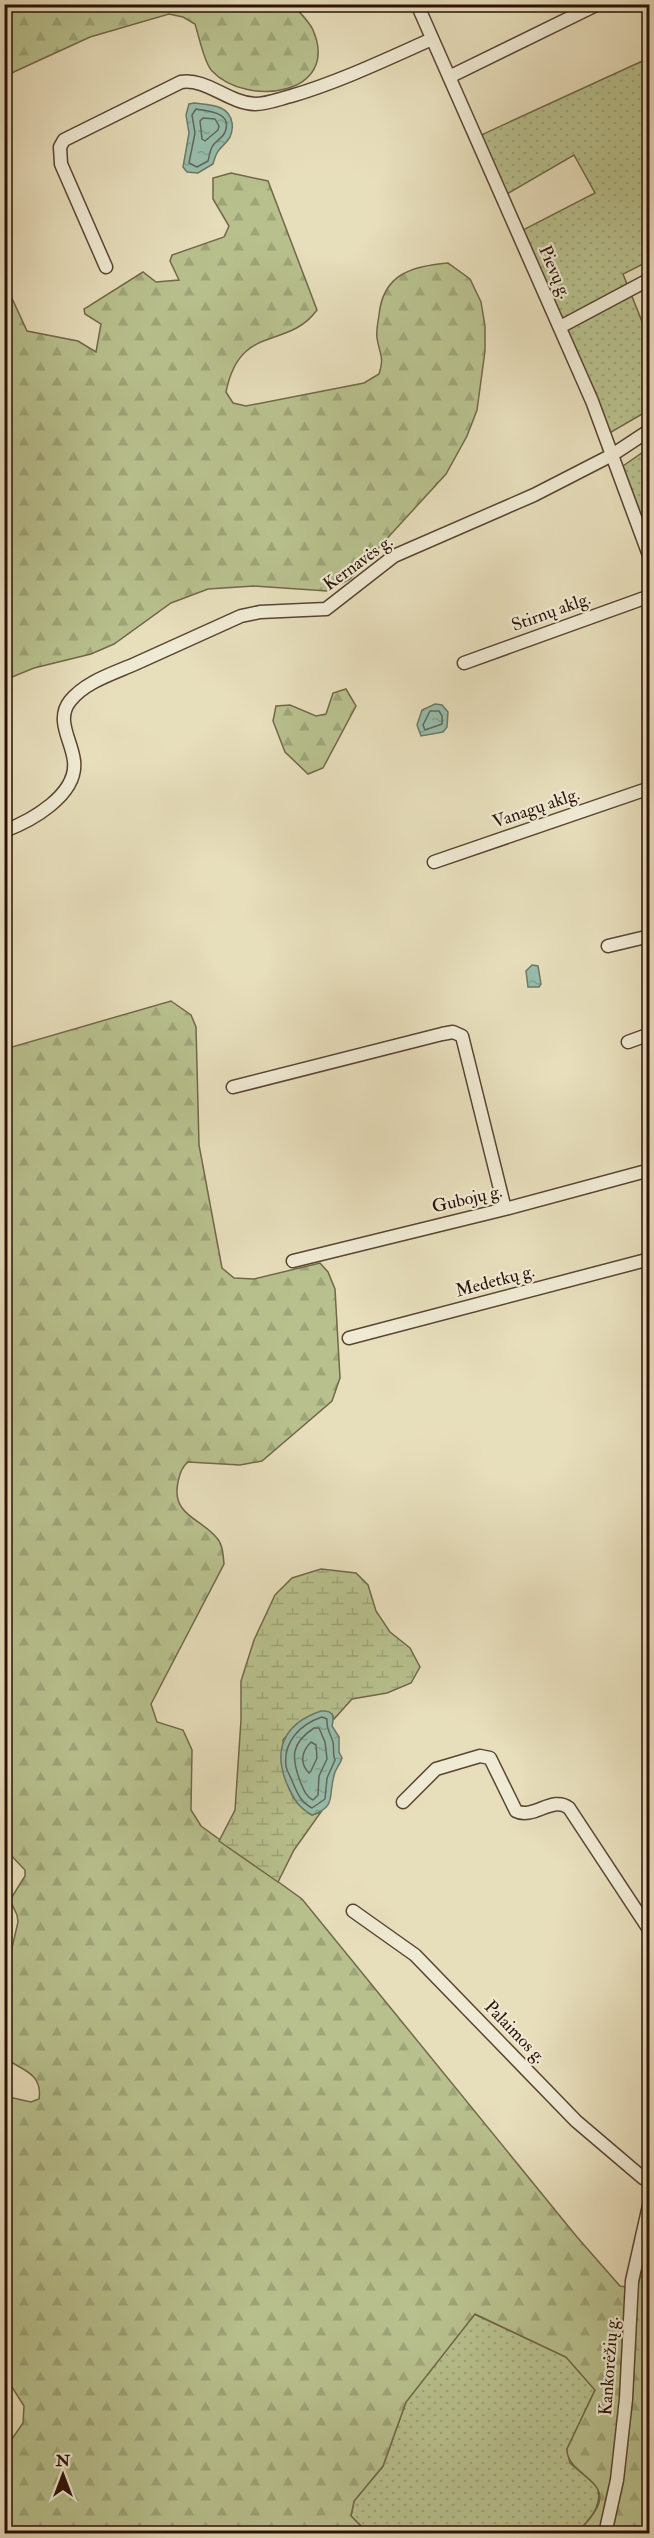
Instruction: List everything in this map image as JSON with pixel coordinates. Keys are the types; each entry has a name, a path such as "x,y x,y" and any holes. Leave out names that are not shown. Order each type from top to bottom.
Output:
{"street":[{"name":"Pievų g.","path":"417,4 592,401 650,558"},
{"path":"449,77 598,4"},
{"path":"106,267 61,164 59,154 64,140 181,82 195,81 245,102 268,102 313,89 432,39"},
{"path":"560,327 650,279"},
{"name":"Kernavės g.","path":"4,831 44,811 56,801 69,783 74,772 74,760 65,733 64,719 68,703 91,684 241,616 260,612 326,609 394,556 534,495 612,455 650,430"},
{"name":"Stirnų aklg.","path":"464,663 650,596"},
{"name":"Vanagų aklg.","path":"434,862 650,788"},
{"path":"608,946 650,936"},
{"path":"233,1087 453,1032 462,1036 505,1209"},
{"path":"628,1042 650,1034"},
{"name":"Gubojų g.","path":"292,1261 505,1209 650,1170"},
{"name":"Medetkų g.","path":"349,1338 650,1259"},
{"path":"403,1802 436,1769 480,1756 490,1758 516,1810 524,1813 559,1804 569,1808 650,1931"},
{"name":"Palaimos g.","path":"353,1911 415,1955 576,2121 643,2178 650,2181"},
{"path":"4,2129 4,2134"},
{"name":"Kankorėžių g.","path":"605,2534 617,2480 626,2399 632,2281 650,2201"}],"green space":[{"path":"4,5 293,5 313,30 318,52 314,69 303,81 286,89 267,91 246,89 228,83 212,71 204,56 195,24 183,17 169,14 90,37 5,76"},
{"path":"649,58 649,261 623,274 649,339 649,410 608,434 521,231 595,193 574,155 505,195 479,136"},
{"path":"231,173 268,181 317,310 305,322 292,330 253,346 242,355 233,370 226,392 233,403 246,406 364,383 379,374 382,359 377,329 386,290 393,281 411,270 448,263 470,279 481,302 485,326 485,351 477,410 467,436 446,474 350,579 327,591 254,586 208,589 171,603 114,644 91,654 34,668 5,680 5,283 27,331 78,341 96,352 101,324 85,314 84,309 143,272 156,282 179,280 170,261 172,255 224,237 229,226 213,199 213,178"},
{"path":"649,448 649,540 623,466"},
{"path":"346,689 356,706 323,768 308,774 285,752 273,721 276,706 290,705 316,716 326,714 333,693"},
{"path":"171,1001 191,1015 196,1027 199,1145 222,1268 234,1278 254,1279 320,1263 328,1272 335,1289 340,1378 332,1401 262,1461 240,1465 188,1462 182,1469 177,1493 179,1502 188,1515 218,1540 224,1564 151,1704 157,1722 183,1730 192,1750 191,1810 201,1826 302,1899 577,2237 620,2286 637,2289 649,2241 649,2533 577,2533 595,2511 599,2501 599,2492 595,2485 574,2465 567,2449 595,2390 566,2357 475,2314 406,2402 383,2466 354,2501 351,2516 368,2533 5,2533 5,2449 23,2423 24,2406 5,2376 4,2096 31,2102 39,2099 39,2091 35,2078 4,2058 5,1978 18,1922 10,1900 25,1876 25,1870 4,1848 5,1049"},
{"path":"321,1569 356,1573 368,1585 376,1611 390,1632 410,1648 420,1667 411,1683 387,1693 352,1699 334,1719 332,1714 309,1717 283,1740 290,1792 302,1808 312,1815 321,1812 294,1850 278,1882 219,1841 235,1810 241,1720 241,1681 254,1640 275,1595 292,1578"},
{"path":"474,2314 566,2357 595,2390 567,2449 570,2463 597,2486 599,2500 597,2506 577,2533 368,2533 351,2516 354,2501 383,2466 406,2402"}],"water":[{"path":"189,104 223,109 230,117 232,127 230,137 218,151 213,164 198,173 187,172 183,167 189,133 186,115"},
{"path":"435,704 442,705 448,712 447,727 443,732 421,736 417,725 422,710"},
{"path":"532,965 538,966 541,984 539,987 528,987 526,971"},
{"path":"328,1711 333,1716 332,1726 339,1737 339,1752 342,1758 332,1783 328,1804 320,1812 312,1815 296,1802 287,1784 281,1760 285,1739 290,1730 309,1716"}]}
